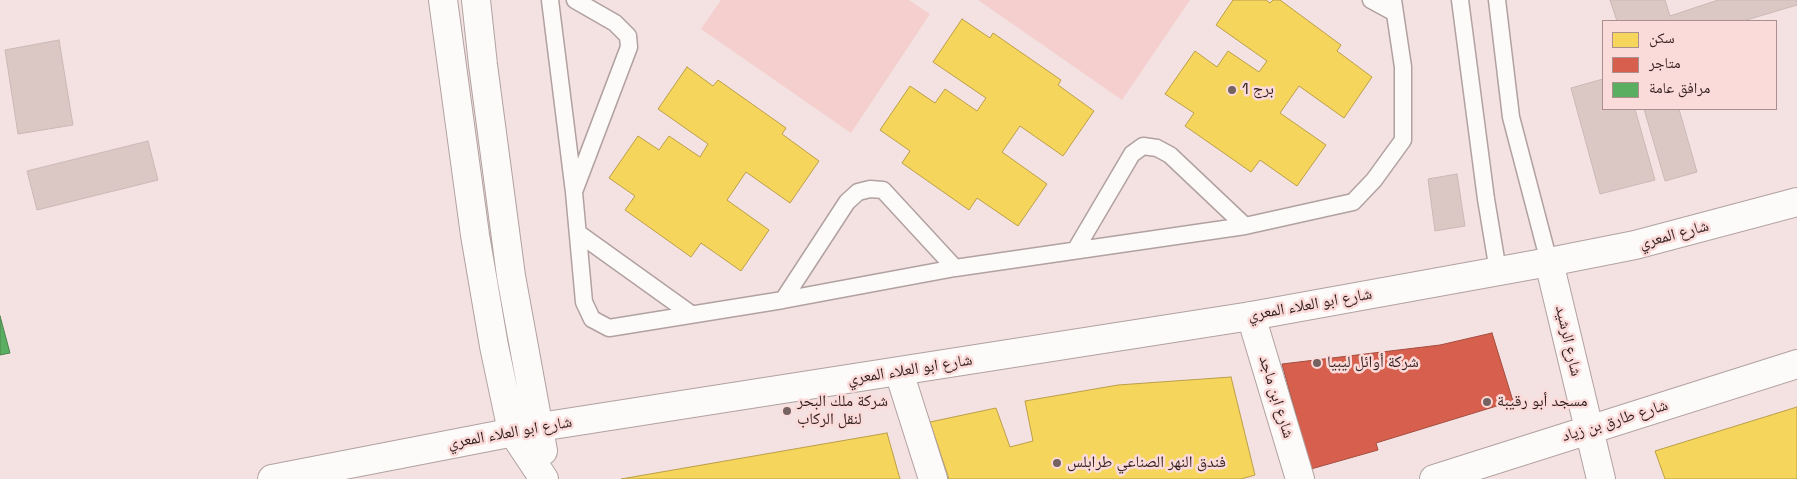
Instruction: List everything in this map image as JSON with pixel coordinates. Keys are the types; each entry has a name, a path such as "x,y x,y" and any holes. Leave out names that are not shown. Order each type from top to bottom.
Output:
{"street":[{"path":"443,0 475,235 494,346 512,432 545,479"},
{"path":"476,0 482,66 511,276 540,427 545,479"},
{"name":"شارع المعري","path":"1549,262 1635,245 1797,202"},
{"name":"شارع ابو العلاء المعري","path":"272,479 540,427 1251,316 1549,262"},
{"name":"شارع الرشيد","path":"1549,262 1601,479"},
{"name":"شارع ابن ماجد","path":"1251,316 1300,479"},
{"name":"شارع طارق بن زياد","path":"1434,479 1589,428 1797,364"},
{"path":"899,372 933,479"}],"lane":[{"path":"550,0 574,192 584,302 592,319 609,328 783,300 955,268 1245,226 1353,202 1391,158 1403,140 1403,67 1394,7 1371,0"},
{"path":"574,192 629,47 628,36 615,23 575,0"},
{"path":"1460,0 1485,190 1498,271"},
{"path":"1497,0 1511,116 1549,262"},
{"path":"1076,249 1132,154 1143,146 1157,148 1170,155 1245,226"},
{"path":"783,300 848,202 858,192 870,189 883,190 955,268"},
{"path":"578,233 691,314"}],"shaded area":[{"path":"721,0 909,0 930,14 851,133 701,29"},
{"path":"978,0 1190,0 1122,100"}],"building: سكن":[{"name":"برج 1","path":"1233,0 1266,0 1270,3 1273,0 1280,0 1341,45 1337,51 1372,77 1344,118 1299,86 1280,113 1326,145 1297,186 1260,160 1251,172 1185,126 1194,113 1165,94 1195,51 1217,67 1228,51 1259,72 1267,61 1216,25"},
{"path":"962,19 990,38 993,33 1061,80 1058,85 1094,111 1063,156 1020,126 1002,152 1047,184 1018,226 977,198 969,210 902,163 910,151 880,130 910,86 935,103 945,89 977,111 986,98 933,62"},
{"path":"687,67 713,86 718,80 786,128 782,134 819,161 790,203 746,172 727,200 769,230 741,271 701,243 691,257 625,210 635,196 609,178 638,136 659,150 669,136 700,157 708,144 658,109"},
{"path":"1231,377 1255,475 1241,479 949,479 930,422 996,408 1010,447 1033,441 1025,401 1118,385"},
{"path":"1797,407 1797,479 1665,479 1655,451"},
{"path":"887,433 900,479 621,479"}],"building: متاجر":[{"path":"1492,333 1513,401 1376,443 1378,450 1311,469 1282,364 1440,345"}],"building: مرافق عامة":[{"path":"0,316 10,353 0,355"}],"building: أخرى":[{"path":"1610,0 1665,0 1670,16 1718,0 1797,0 1797,5 1746,20 1617,20"},
{"path":"59,40 73,125 18,134 5,50"},
{"path":"1602,79 1602,110 1635,110 1655,180 1600,194 1571,88"},
{"path":"1644,110 1679,110 1697,172 1665,181"},
{"path":"148,141 158,180 37,210 27,171"},
{"path":"1457,174 1465,226 1435,231 1428,179"}],"place":[{"name":"برج 1","path":"1232,90"},
{"name":"شركة أوائل ليبيا","path":"1317,363"},
{"name":"مسجد أبو رقيبة","path":"1487,402"},
{"name":"شركة ملك البحر لنقل الركاب","path":"787,411"},
{"name":"فندق النهر الصناعي طرابلس","path":"1057,463"}]}
